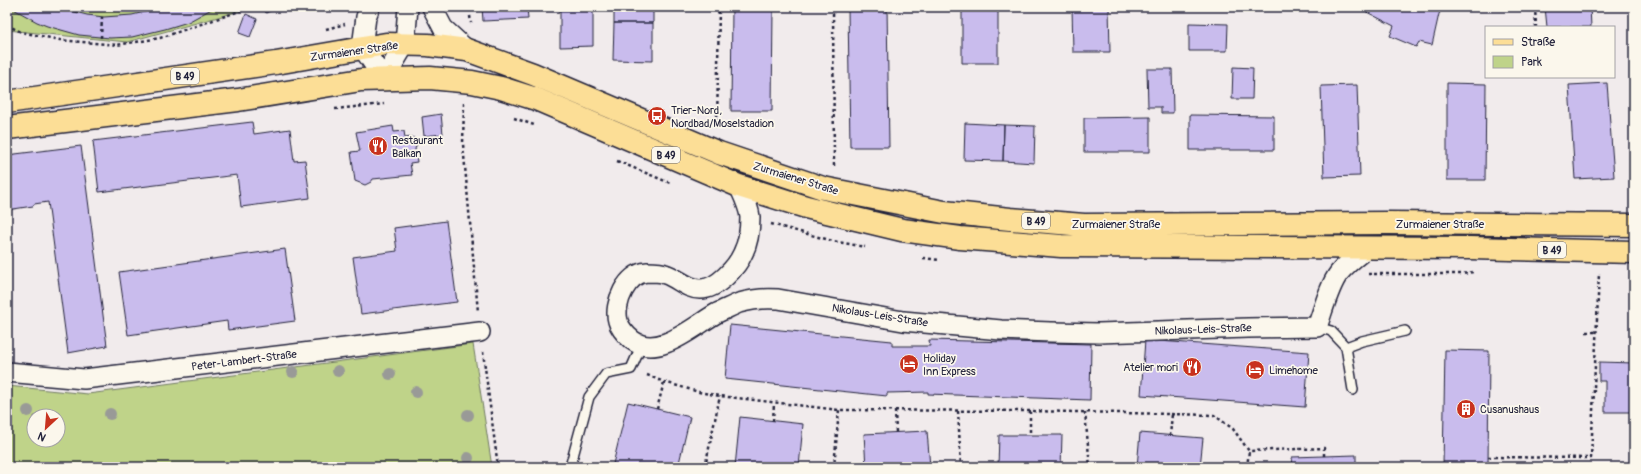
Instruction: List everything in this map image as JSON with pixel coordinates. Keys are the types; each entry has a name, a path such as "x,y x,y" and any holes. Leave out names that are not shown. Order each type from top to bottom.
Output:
{"main road":[{"name":"Zurmaiener Straße","path":"7,102 276,63 362,47 386,44 405,44 467,50 534,74 719,153 823,188 944,212 1084,225 1418,223 1634,225"},
{"name":"Zurmaiener Straße","path":"7,128 238,100 361,80 430,78 472,82 501,88 536,99 739,186 806,207 902,230 996,242 1061,246 1367,248 1634,252"}],"street":[{"path":"370,7 366,17 362,47 384,79 405,44 408,7"},
{"path":"432,7 443,28 467,50"},
{"path":"642,344 634,342 618,322 616,309 625,287 634,278 646,272 665,273 694,289 702,290 714,285 725,276 735,266 744,252 748,235 750,217 739,186"},
{"path":"1317,327 1332,285 1338,274 1346,265 1367,248"},
{"name":"Nikolaus-Leis-Straße","path":"642,344 652,346 667,343 682,336 717,313 740,303 761,298 778,299 902,321 1001,330 1099,333 1317,327"},
{"name":"Peter-Lambert-Straße","path":"7,372 84,379 480,332"}],"lane":[{"path":"1317,327 1331,331 1346,347 1354,390"},
{"path":"1346,347 1362,341 1405,331"},
{"path":"570,467 589,396 606,374 631,369 642,344"}],"path":[{"path":"7,25 21,32 60,40 117,45 160,38 240,11 243,7"},
{"path":"719,7 717,133 719,153"},
{"path":"833,7 834,168"},
{"path":"1535,7 1536,26"},
{"path":"101,38 102,17"},
{"path":"457,102 464,103 463,144 480,332 498,467"},
{"path":"1488,457 1591,458 1599,268"},
{"path":"1586,332 1596,332"},
{"path":"631,369 664,382 720,396 839,410 1030,411 1214,415 1234,429 1249,451 1247,467"},
{"path":"657,409 664,382"},
{"path":"705,467 720,396"},
{"path":"773,421 774,403"},
{"path":"834,467 839,410"},
{"path":"895,411 896,432"},
{"path":"958,411 961,467"},
{"path":"1030,411 1030,435"},
{"path":"1085,412 1090,467"},
{"path":"1170,436 1172,414"},
{"path":"1249,451 1324,448 1324,456"}],"green space":[{"path":"7,7 244,7 240,11 127,42 7,30"},
{"path":"473,344 492,467 7,467 7,386 88,394"}],"building":[{"path":"10,7 55,7 87,15 104,17 132,15 166,7 215,7 188,22 165,29 132,37 110,38 79,35 47,26"},
{"path":"263,7 276,7 276,8 266,13"},
{"path":"482,7 527,7 528,19 483,21"},
{"path":"560,7 593,7 593,46 560,47"},
{"path":"614,7 653,7 653,23 614,23"},
{"path":"732,7 773,7 772,111 731,111"},
{"path":"848,7 887,7 889,147 850,147"},
{"path":"962,7 998,7 998,63 962,63"},
{"path":"1072,7 1109,7 1110,52 1073,52"},
{"path":"1357,7 1443,7 1439,14 1432,45 1419,42 1416,47 1390,36 1394,26"},
{"path":"1545,7 1590,7 1591,26 1547,26"},
{"path":"246,14 257,19 250,37 239,33"},
{"path":"614,23 653,23 653,61 613,60"},
{"path":"1189,23 1228,24 1227,51 1189,51"},
{"path":"1233,67 1253,68 1252,99 1232,99"},
{"path":"1147,69 1172,69 1173,113 1161,113 1161,107 1148,107"},
{"path":"1447,83 1486,84 1485,180 1447,180"},
{"path":"1607,83 1614,177 1575,179 1569,85"},
{"path":"1357,85 1360,176 1324,177 1321,86"},
{"path":"441,114 443,134 424,136 422,117"},
{"path":"1190,115 1274,116 1274,150 1190,150"},
{"path":"1150,117 1150,152 1084,152 1084,118"},
{"path":"252,122 254,134 290,129 294,161 305,160 310,198 241,207 237,175 99,192 93,141"},
{"path":"965,123 1004,125 1003,161 964,160"},
{"path":"1004,125 1035,126 1034,163 1003,161"},
{"path":"393,126 394,132 404,131 405,138 413,137 418,142 415,149 417,162 410,163 412,175 373,179 365,185 355,181 351,152 360,151 356,132"},
{"path":"81,146 107,346 68,353 48,202 7,210 7,155"},
{"path":"446,221 457,302 361,314 353,257 397,251 394,228"},
{"path":"285,249 295,321 228,330 227,321 128,335 119,272"},
{"name":"Holiday Inn Express","path":"730,325 892,341 892,346 930,346 929,340 1091,344 1090,400 928,394 928,392 887,393 887,396 725,379"},
{"path":"1145,340 1309,352 1305,407 1141,395"},
{"name":"Cusanushaus","path":"1445,350 1489,351 1488,467 1443,467"},
{"path":"1599,362 1634,363 1634,412 1605,412 1605,381 1599,381"},
{"path":"628,402 690,417 678,467 625,467 613,464"},
{"path":"740,417 803,424 799,467 735,467"},
{"path":"927,431 930,467 866,467 864,434"},
{"path":"1140,433 1203,438 1200,467 1137,467"},
{"path":"999,435 1062,435 1061,467 998,467"},
{"path":"1356,455 1356,467 1293,467 1292,457"}],"place":[{"name":"Trier-Nord, Nordbad/Moselstadion","path":"657,116"},
{"name":"Restaurant Balkan","path":"378,146"},
{"name":"Holiday Inn Express","path":"909,364"},
{"name":"Atelier mori","path":"1192,367"},
{"name":"Limehome","path":"1255,370"},
{"name":"Cusanushaus","path":"1466,409"}]}
